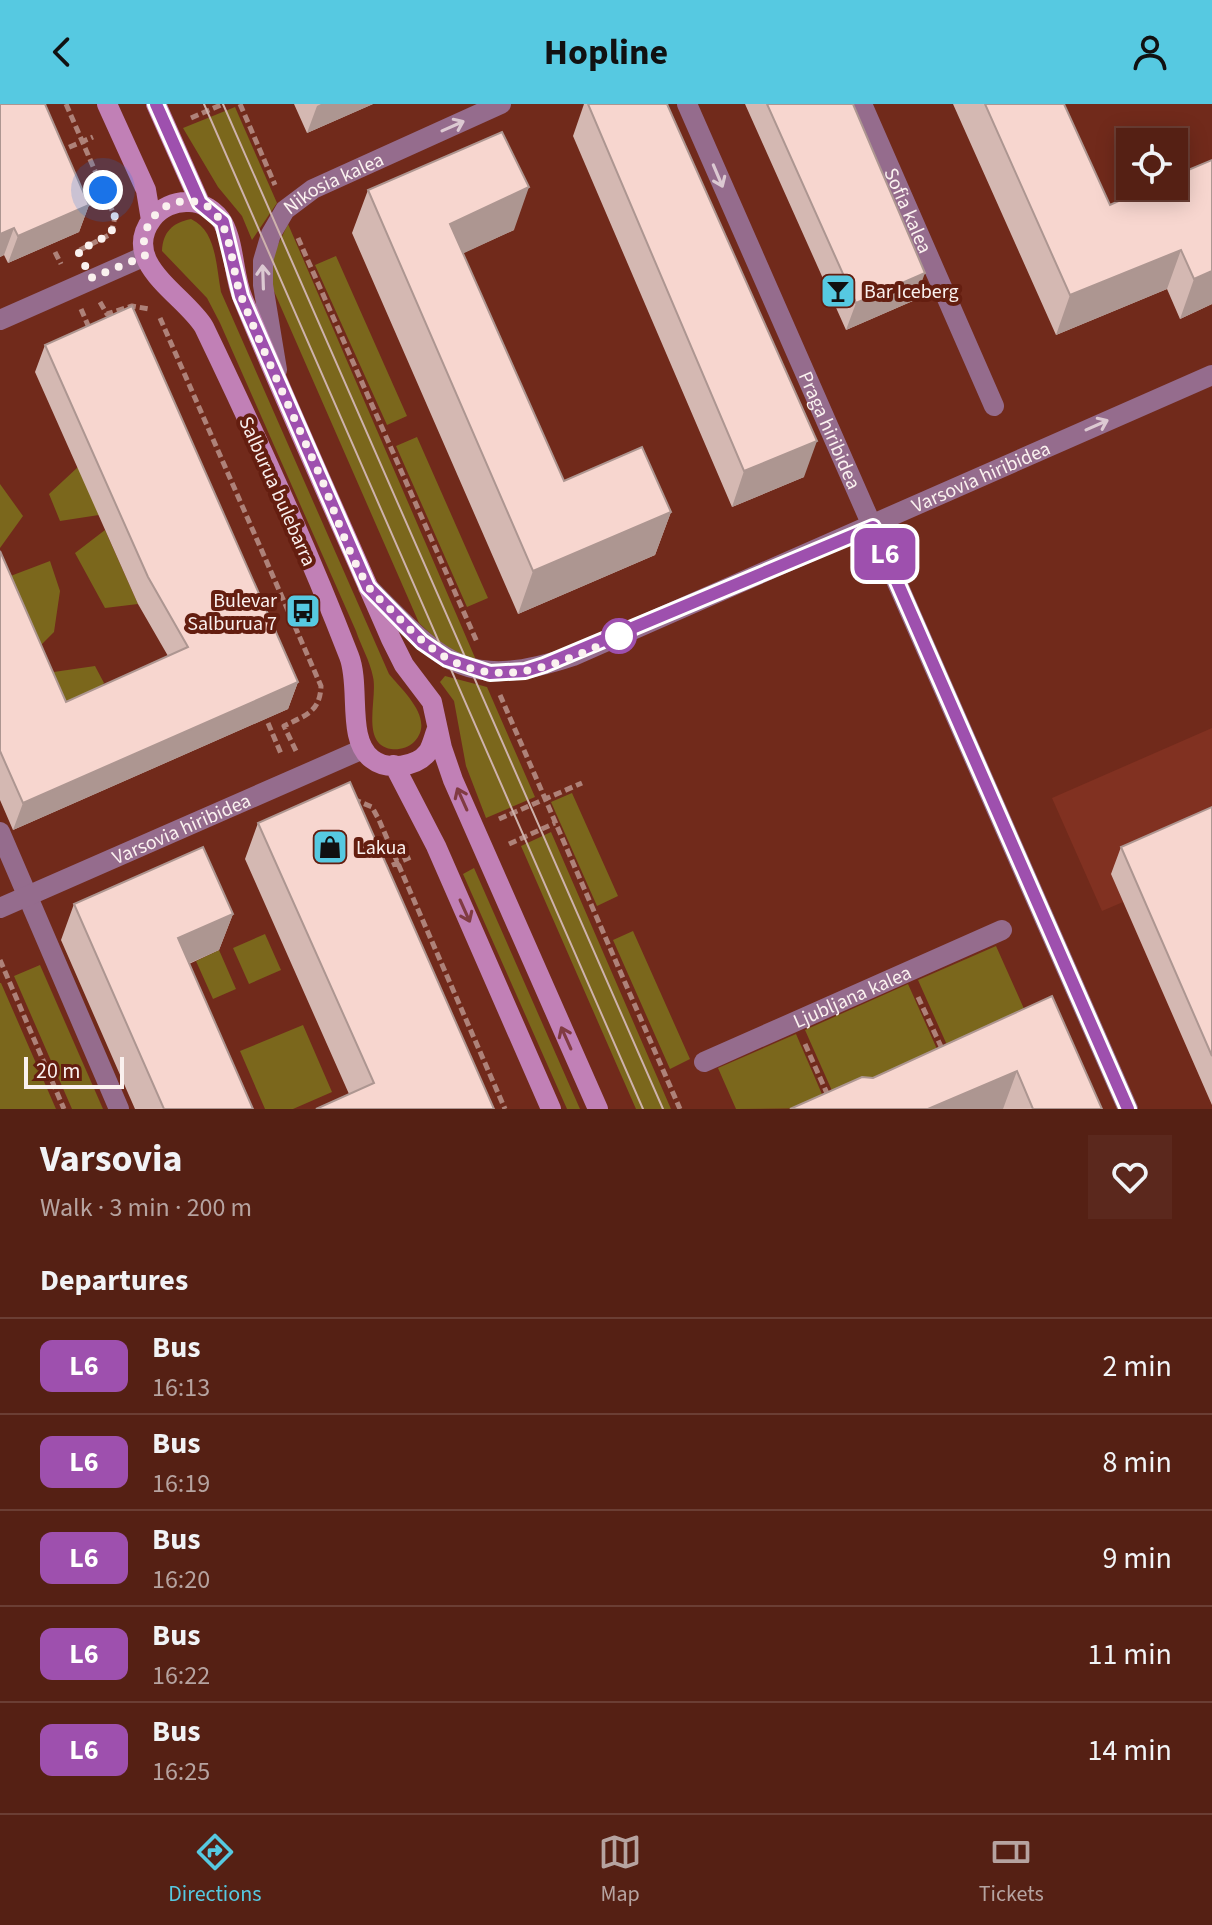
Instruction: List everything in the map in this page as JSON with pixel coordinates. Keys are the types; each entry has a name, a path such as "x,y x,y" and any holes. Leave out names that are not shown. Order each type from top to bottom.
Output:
{"main road":[{"path":"107,104 146,190 151,220"},
{"path":"156,104 200,203 223,222 241,296 404,665 432,702 438,716 437,729 428,752 418,760 394,765 372,759 363,749"},
{"path":"145,256 143,237 151,220 162,208 174,204 200,203"},
{"name":"Salburua bulebarra","path":"145,256 152,272 183,298 204,327 306,553 351,660 358,699 357,733 363,749"},
{"path":"437,729 453,780 598,1109"},
{"path":"394,765 442,859 551,1109"}],"street":[{"name":"Nikosia kalea","path":"279,382 263,285 263,261 271,234 285,210 313,189 501,104"},
{"name":"Praga hiribidea","path":"687,104 1128,1109"},
{"name":"Sofia kalea","path":"862,104 994,406"},
{"path":"0,320 145,256"},
{"name":"Varsovia hiribidea","path":"368,587 422,642 447,659 490,673 525,671 573,656 873,527 1212,375"},
{"name":"Varsovia hiribidea","path":"0,908 363,749"},
{"path":"0,832 119,1109"},
{"name":"Ljubljana kalea","path":"704,1062 1002,930"}],"path":[{"path":"66,104 115,217 111,234 78,251 107,314 132,306 147,308 159,317 321,686 320,701 314,712 284,726 306,774"},
{"path":"240,104 680,1109"},
{"path":"347,798 359,799 372,807 379,820 505,1109"},
{"path":"0,960 64,1109"},
{"path":"907,973 949,1065"},
{"path":"796,1022 834,1109"}],"shaded area":[{"path":"235,107 277,203 252,240 242,216 218,187 183,128"},
{"path":"191,219 200,225 211,241 221,292 389,674 409,697 419,715 420,733 406,747 391,749 376,739 372,719 373,677 356,631 220,323 207,298 162,251 170,229"},
{"path":"288,224 476,660 448,650 419,623 273,289 273,255"},
{"path":"336,256 407,416 387,425 315,265"},
{"path":"417,437 488,598 467,607 396,446"},
{"path":"78,467 99,515 60,521 49,494"},
{"path":"0,484 23,516 0,548"},
{"path":"105,530 138,604 105,608 75,553"},
{"path":"50,561 60,591 54,632 26,660 0,580"},
{"path":"95,666 104,683 75,720 33,675"},
{"path":"445,676 487,687 535,797 486,818 466,766 454,701 440,682"},
{"path":"1212,728 1212,1105 1123,902 1102,911 1052,798"},
{"path":"572,793 618,896 597,906 551,802"},
{"path":"551,832 671,1109 636,1109 521,846"},
{"path":"474,868 580,1109 567,1109 463,874"},
{"path":"633,931 690,1059 670,1069 613,940"},
{"path":"265,934 281,970 249,984 233,948"},
{"path":"996,946 1029,1020 951,1054 918,980"},
{"path":"219,950 236,989 213,999 196,961"},
{"path":"40,965 103,1109 72,1109 14,976"},
{"path":"1,983 56,1109 0,1109"},
{"path":"908,984 941,1058 837,1102 805,1030"},
{"path":"303,1025 332,1092 293,1109 265,1109 240,1051"},
{"path":"796,1034 828,1108 736,1109 718,1068"}],"building":[{"path":"0,104 45,104 89,205 18,236 14,228 0,234"},
{"path":"588,104 667,104 817,441 744,471"},
{"path":"767,104 853,104 925,273 856,303"},
{"path":"985,104 1064,104 1110,205 1121,200 1188,200 1188,170 1212,160 1212,271 1194,279 1181,250 1070,295"},
{"path":"502,132 529,187 450,224 564,481 642,447 671,512 533,571 368,190"},
{"path":"132,306 298,682 23,803 0,751 0,551 66,702 188,647 148,577 45,345"},
{"path":"350,782 494,1109 316,1109 374,1083 258,823"},
{"path":"1212,807 1212,1056 1121,847"},
{"path":"203,847 233,914 178,938 253,1109 164,1109 74,904"},
{"path":"1052,996 1102,1109 1033,1109 1017,1071 928,1109 790,1109 862,1077 873,1078"}],"tram line":[{"path":"204,104 643,1109"},
{"path":"223,104 663,1109"}],"bus line":[{"name":"L6","path":"156,104 200,203 223,222 241,296 368,587 422,642 447,659 490,673 525,671 573,656 873,527 1128,1109"}],"place":[{"name":"Bar Iceberg","path":"838,291"},
{"name":"Bulevar Salburua 7","path":"303,611"},
{"name":"Lakua","path":"330,847"}],"route":[{"path":"103,190 115,217 111,234 78,251 91,278 145,256 143,237 151,220 162,208 186,201 200,203 223,222 241,296 368,587 422,642 447,659 471,669 509,673 573,656 619,636"}]}
